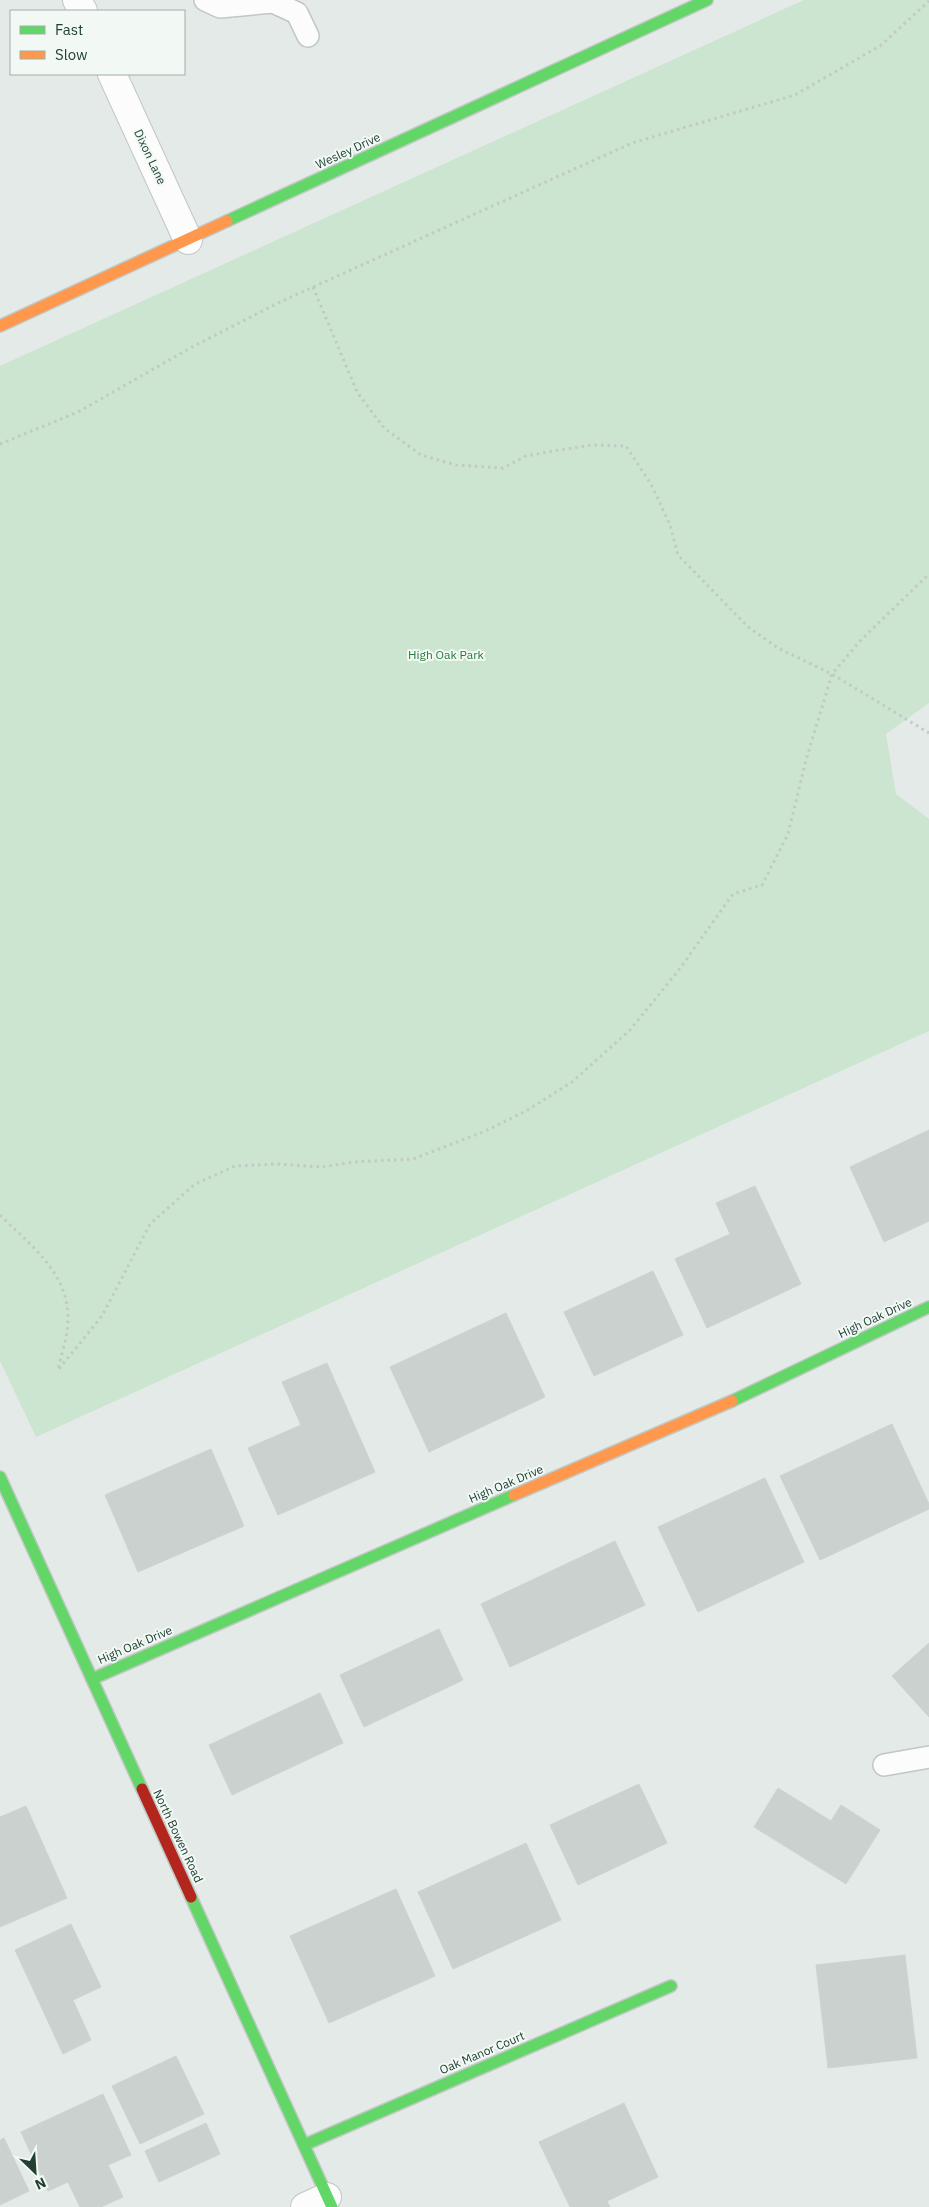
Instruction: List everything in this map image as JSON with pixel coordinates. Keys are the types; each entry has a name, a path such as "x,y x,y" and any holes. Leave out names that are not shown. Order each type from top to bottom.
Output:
{"street":[{"name":"Wesley Drive","path":"0,326 707,0"},
{"name":"Dixon Lane","path":"112,75 188,240"},
{"name":"High Oak Drive","path":"92,1679 745,1395 929,1307"},
{"name":"North Bowen Road","path":"0,1477 304,2145 322,2204"},
{"name":"Oak Manor Court","path":"304,2145 671,1986"}],"lane":[{"path":"205,0 220,7 273,2 297,13 308,36"},
{"path":"884,1765 929,1757"}],"path":[{"path":"0,444 78,412 192,346 313,287 632,143 794,95 880,46 929,1"},
{"path":"313,287 357,392 384,428 421,455 456,465 503,468 526,456 559,450 592,445 626,446 651,484 670,525 678,554 708,588 747,626 778,648 832,674 929,733"},
{"path":"0,1216 33,1246 55,1271 65,1300 68,1330 58,1370 102,1316 150,1224 195,1184 235,1166 278,1164 321,1167 354,1162 413,1159 483,1132 526,1111 572,1082 630,1030 678,971 733,894 762,885 788,834 806,760 832,674 861,640 929,574"}],"green space":[{"name":"High Oak Park","path":"804,0 929,0 929,703 886,734 896,794 929,819 929,1031 36,1437 0,1361 0,366"}],"building":[{"path":"929,1130 929,1221 884,1242 850,1167"},
{"path":"755,1186 801,1284 707,1328 675,1259 730,1234 716,1203"},
{"path":"653,1271 683,1335 594,1376 564,1312"},
{"path":"506,1313 545,1397 429,1452 390,1367"},
{"path":"327,1363 375,1472 278,1515 248,1448 301,1425 282,1382"},
{"path":"892,1424 929,1504 929,1509 820,1560 780,1476"},
{"path":"211,1449 244,1526 138,1572 105,1495"},
{"path":"765,1478 804,1562 698,1612 658,1527"},
{"path":"615,1541 645,1605 510,1667 481,1604"},
{"path":"439,1629 463,1680 364,1727 340,1675"},
{"path":"929,1643 929,1717 892,1676"},
{"path":"320,1693 343,1743 232,1795 209,1745"},
{"path":"639,1784 667,1843 578,1885 550,1825"},
{"path":"778,1788 831,1821 841,1805 880,1830 846,1884 754,1827"},
{"path":"26,1806 67,1898 0,1927 0,1817"},
{"path":"526,1843 561,1920 453,1969 418,1892"},
{"path":"396,1889 435,1976 329,2023 290,1936"},
{"path":"71,1924 101,1987 73,2000 91,2040 63,2054 15,1950"},
{"path":"905,1955 917,2058 828,2068 816,1965"},
{"path":"176,2056 204,2114 140,2144 112,2086"},
{"path":"103,2094 131,2155 108,2165 123,2197 101,2207 80,2207 68,2182 48,2191 21,2132"},
{"path":"624,2103 658,2177 607,2201 610,2207 570,2207 539,2142"},
{"path":"206,2123 220,2154 159,2182 145,2151"},
{"path":"4,2138 29,2191 0,2205 0,2140"}],"traffic: fast":[{"path":"227,221 707,0"},
{"path":"732,1401 929,1307"},
{"path":"0,1477 142,1789"},
{"path":"92,1679 514,1495"},
{"path":"191,1897 332,2207"},
{"path":"304,2145 671,1986"}],"traffic: slow":[{"path":"0,326 227,221"},
{"path":"514,1495 732,1401"}],"traffic: jam":[{"path":"142,1789 191,1897"}]}
